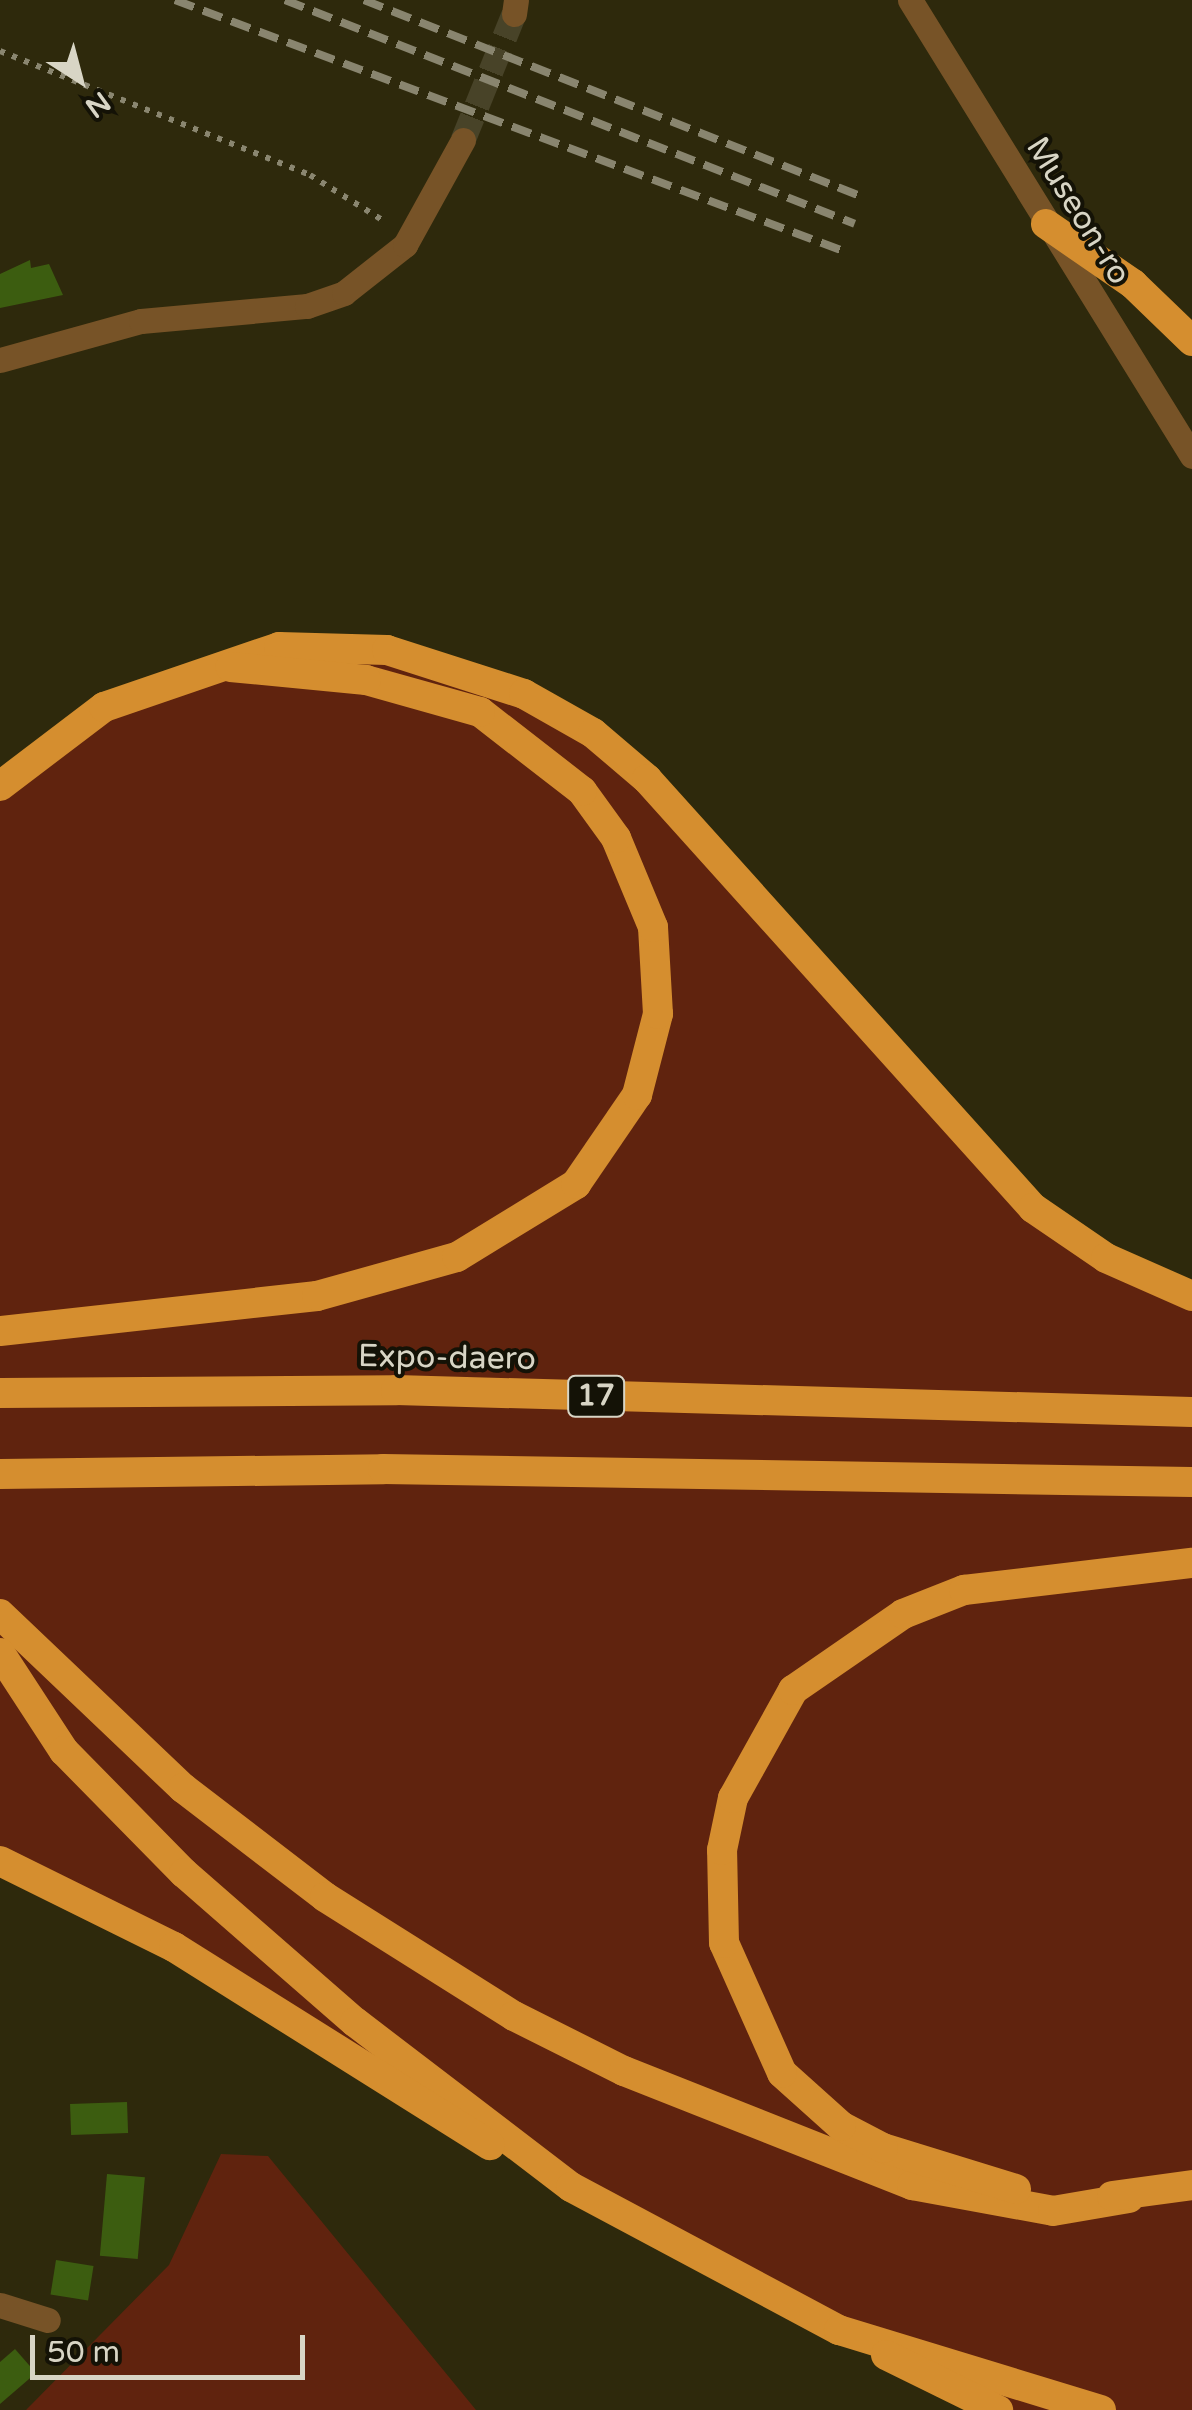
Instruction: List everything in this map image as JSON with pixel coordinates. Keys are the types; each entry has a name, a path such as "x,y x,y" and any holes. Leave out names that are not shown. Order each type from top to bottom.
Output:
{"highway":[{"path":"1046,224 1133,284 1192,341"},
{"path":"0,786 104,707 213,665 301,645 387,650 562,713 674,806 1033,1208 1106,1258 1192,1296"},
{"path":"0,1331 316,1296 458,1257 576,1184 641,1082 658,1014 653,927 616,838 554,763 480,712 424,695 213,665"},
{"name":"Expo-daero","path":"0,1393 396,1390 1192,1412"},
{"path":"0,1474 383,1469 1192,1482"},
{"path":"1129,2198 1022,2190 926,2167 804,2097 764,2045 734,1974 722,1850 733,1798 769,1720 847,1647 964,1590 1192,1563"},
{"path":"0,1614 184,1788 325,1897 514,2016 704,2106 912,2186 1052,2211 1192,2185"},
{"path":"0,1652 64,1751 184,1873 355,2022 572,2187"},
{"path":"0,1861 174,1947 376,2078 572,2187 998,2410"},
{"path":"840,2330 1101,2410"}],"street":[{"name":"Museon-ro","path":"910,0 1192,456"},
{"path":"0,360 142,321 307,306 376,274 404,245 463,140"},
{"path":"0,2304 48,2320"}],"path":[{"path":"0,51 310,175 364,204 404,245"}],"shaded area":[{"path":"348,646 593,733 1008,1185 1192,1296 1192,2410 998,2410 0,1861 0,786 104,707"},
{"path":"221,2154 268,2156 476,2410 26,2410 169,2265"}],"building":[{"path":"30,260 31,268 49,264 63,295 0,308 0,274"},
{"path":"127,2102 128,2133 71,2135 70,2104"},
{"path":"107,2174 145,2177 138,2259 100,2256"},
{"path":"56,2260 94,2266 88,2301 51,2295"},
{"path":"15,2349 36,2373 0,2404 0,2362"}],"tunnel":[{"path":"463,140 514,14"}],"railway":[{"path":"175,0 843,251"},
{"path":"285,0 855,224"},
{"path":"364,0 865,198"}]}
